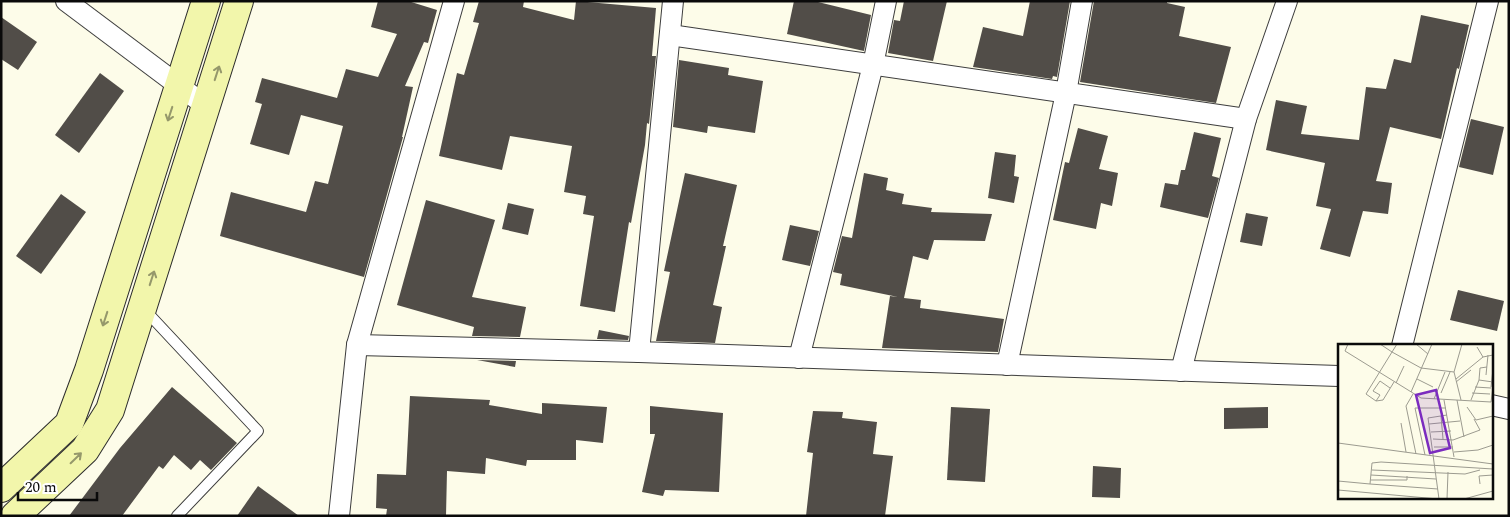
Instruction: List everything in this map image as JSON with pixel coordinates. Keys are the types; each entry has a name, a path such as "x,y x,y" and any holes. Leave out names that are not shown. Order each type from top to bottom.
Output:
{"street":[{"path":"66,1 206,106"},
{"path":"1,488 68,424 89,370 206,1"},
{"path":"16,516 85,450 110,410 239,1"},
{"path":"339,516 357,345 454,1"},
{"path":"639,352 673,1"},
{"path":"799,358 873,65 886,1"},
{"path":"1007,365 1066,93 1082,1"},
{"path":"1182,371 1246,119 1287,1"},
{"path":"1402,344 1488,1"},
{"path":"670,35 1246,119"},
{"path":"357,345 639,352 1338,376"},
{"path":"1492,405 1509,409"}],"lane":[{"path":"142,307 258,430 177,516"}],"building":[{"path":"378,1 408,1 437,10 428,43 424,42 405,86 413,87 403,137 364,277 220,236 231,192 306,212 315,181 328,184 343,126 301,115 289,155 250,144 262,104 255,102 262,78 337,98 346,69 378,77 397,34 371,27"},
{"path":"479,1 524,1 523,7 574,20 576,1 656,8 652,56 656,56 649,124 647,123 645,145 631,223 629,222 615,312 580,306 594,216 583,214 586,196 564,192 572,146 510,136 502,170 439,156 457,73 464,75 479,23 473,22"},
{"path":"794,1 814,1 871,15 864,51 787,34"},
{"path":"904,1 947,1 933,61 888,53 894,20 900,21"},
{"path":"1030,1 1070,1 1057,77 1053,76 1052,79 973,67 983,27 1023,36"},
{"path":"1094,1 1167,1 1167,3 1185,7 1179,36 1231,47 1216,103 1080,82"},
{"path":"1421,15 1469,25 1441,139 1390,127 1376,181 1392,183 1388,214 1363,211 1350,257 1320,249 1331,209 1316,206 1325,163 1266,150 1276,100 1307,106 1301,134 1359,140 1366,87 1386,89 1394,59 1411,63"},
{"path":"1,17 37,42 18,70 1,59"},
{"path":"679,60 729,68 728,75 763,81 755,133 708,126 707,133 673,127"},
{"path":"100,73 124,91 79,153 55,135"},
{"path":"1471,119 1504,127 1493,175 1459,167"},
{"path":"1078,128 1108,136 1099,169 1118,173 1112,206 1101,203 1096,229 1053,220 1065,162 1069,163"},
{"path":"1194,132 1221,138 1212,176 1219,178 1208,218 1160,207 1165,183 1178,185 1181,170 1185,170"},
{"path":"995,152 1016,155 1014,176 1019,177 1014,203 988,198"},
{"path":"685,173 737,185 723,246 726,246 713,305 722,307 715,343 656,341 670,272 664,271"},
{"path":"864,173 888,178 886,190 904,194 902,204 932,208 931,212 992,214 985,241 934,240 928,260 913,256 904,298 921,300 920,308 1004,319 998,352 882,348 890,296 898,297 840,285 842,274 833,272 842,236 852,238"},
{"path":"61,194 86,212 41,274 16,256"},
{"path":"426,200 495,220 472,297 526,307 520,337 472,336 474,327 397,305"},
{"path":"508,203 534,209 528,235 502,229"},
{"path":"1246,213 1268,217 1262,246 1240,242"},
{"path":"790,225 819,231 810,266 782,260"},
{"path":"1458,290 1504,301 1497,331 1450,320"},
{"path":"599,330 629,336 628,340 597,339"},
{"path":"477,360 516,361 515,367"},
{"path":"172,387 237,443 211,470 200,460 191,470 174,455 163,469 159,466 122,516 69,516 120,448"},
{"path":"410,396 490,400 489,405 542,414 542,403 607,407 603,443 576,440 576,460 527,460 526,466 486,458 485,474 447,471 446,516 386,516 387,509 376,508 377,474 406,475"},
{"path":"650,406 723,413 719,492 665,490 663,496 642,492 655,434 650,434"},
{"path":"951,407 990,409 985,482 947,480"},
{"path":"1268,407 1268,428 1224,429 1224,408"},
{"path":"813,411 843,412 842,418 877,422 873,454 893,456 885,516 806,516 813,453 807,452"},
{"path":"1093,466 1121,468 1120,498 1092,497"},
{"path":"258,486 299,516 237,516"}]}
